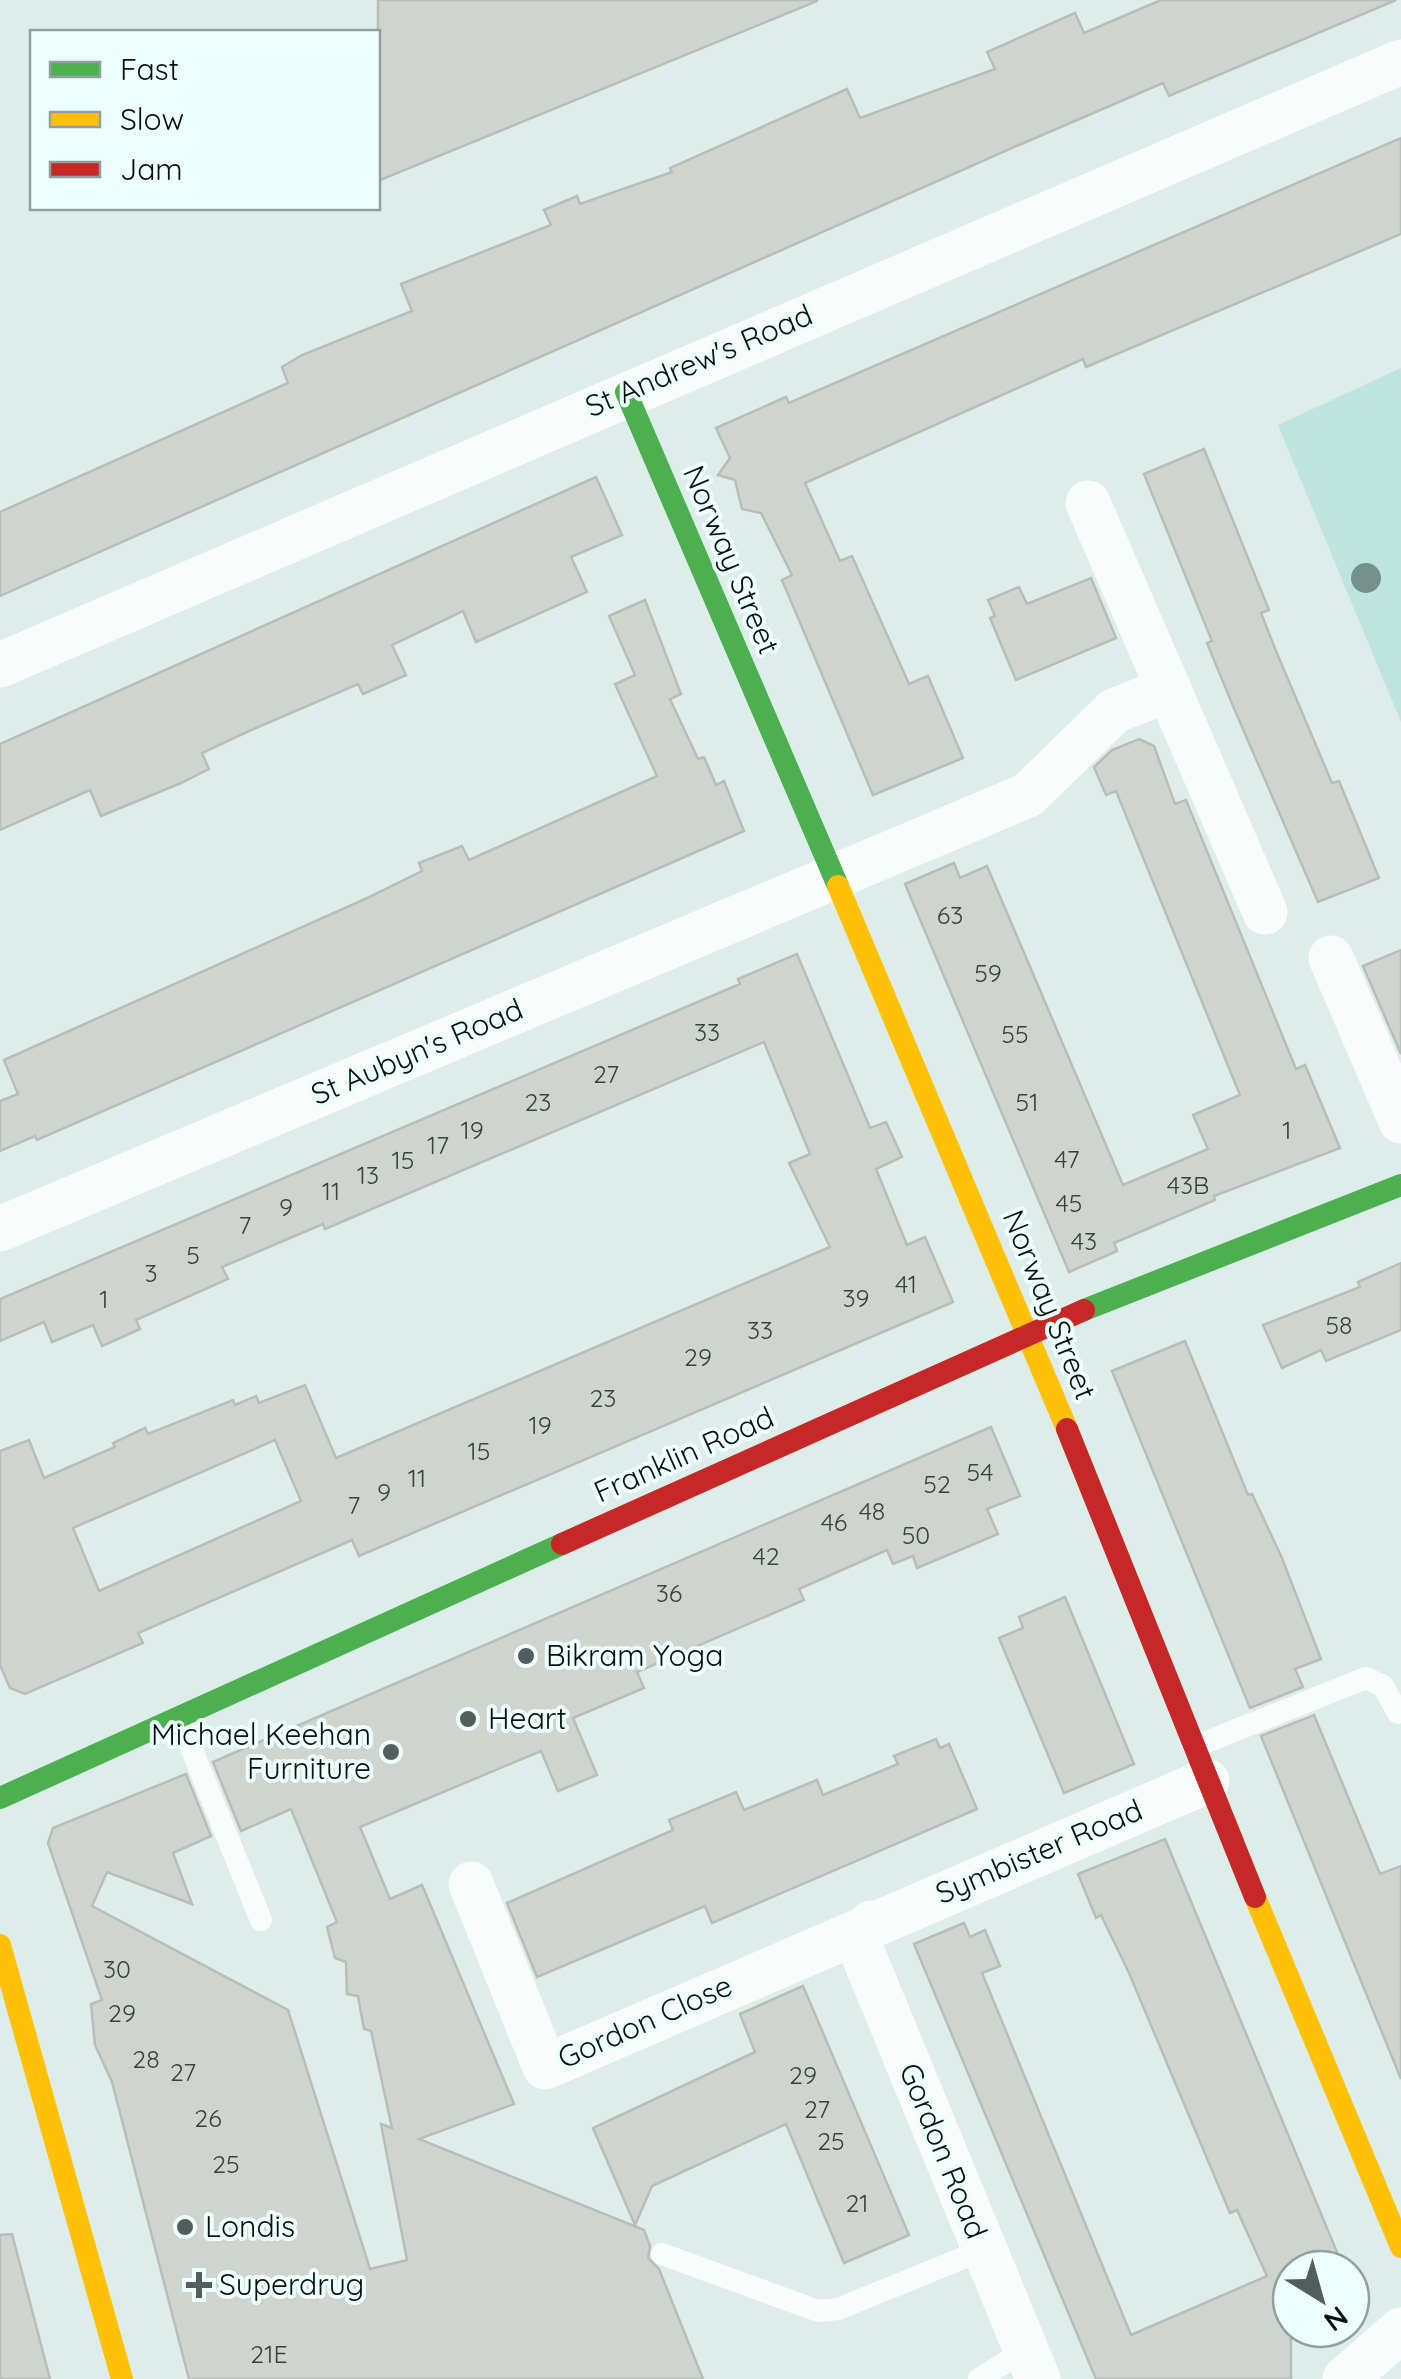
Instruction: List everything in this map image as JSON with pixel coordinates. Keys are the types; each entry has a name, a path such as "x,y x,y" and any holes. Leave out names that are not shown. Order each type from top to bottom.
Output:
{"street":[{"name":"St Andrew's Road","path":"0,665 626,392 1401,62"},
{"name":"Norway Street","path":"626,392 1029,1332 1200,1764 1401,2248"},
{"path":"1088,502 1265,912"},
{"name":"St Aubyn's Road","path":"0,1229 1028,795 1114,712 1169,690"},
{"path":"1331,958 1401,1121"},
{"name":"Franklin Road","path":"0,1798 1029,1332 1401,1185"},
{"name":"Symbister Road","path":"870,1923 1200,1764"},
{"name":"Gordon Close","path":"471,1884 545,2067 870,1923"},
{"name":"Gordon Road","path":"870,1923 859,1943 863,1954 1032,2364"},
{"path":"0,1944 122,2379"},
{"path":"1345,2379 1401,2330"}],"lane":[{"path":"1200,1764 1366,1678 1384,1686 1398,1713"},
{"path":"178,1718 261,1920"},
{"path":"662,2254 818,2311 838,2308 983,2250"},
{"path":"979,2379 1032,2364"}],"green space":[{"path":"1401,368 1401,722 1278,425"}],"building":[{"path":"378,0 817,0 380,180"},
{"path":"1161,0 1396,0 1169,96 1163,83 0,596 0,512 288,383 282,367 302,355 412,311 401,284 551,225 544,210 577,196 580,204 672,172 670,168 847,89 860,118 995,69 987,52 1075,13 1084,33"},
{"path":"1401,138 1401,234 1086,367 1083,359 805,483 840,561 852,556 909,684 928,676 963,758 873,795 782,580 792,575 761,513 742,509 735,480 718,475 730,458 716,428 786,397 789,403"},
{"path":"1204,449 1269,610 1261,613 1276,651 1332,783 1339,781 1379,878 1318,902 1207,643 1212,641 1144,474"},
{"path":"596,477 622,535 571,557 587,592 476,642 463,611 392,645 406,675 363,694 358,684 202,753 209,769 181,783 101,816 90,790 0,830 0,744"},
{"path":"1091,578 1116,638 1016,680 990,618 995,616 988,600 1019,587 1027,604"},
{"path":"645,600 681,694 670,699 698,759 704,757 716,785 724,781 744,831 37,1140 35,1136 0,1151 0,1101 18,1094 4,1060 365,899 422,871 419,863 462,846 469,860 657,776 615,684 635,675 609,616"},
{"path":"1139,739 1154,746 1175,804 1186,800 1296,1069 1305,1065 1340,1148 1214,1196 1215,1200 1114,1243 1117,1251 1069,1272 905,884 954,863 960,878 987,866 1123,1185 1208,1149 1193,1115 1240,1095 1116,791 1106,795 1094,767 1112,750"},
{"path":"1401,950 1401,1054 1363,966"},
{"path":"797,954 870,1128 886,1122 902,1157 876,1169 907,1245 925,1237 953,1302 359,1556 352,1540 138,1633 143,1643 25,1694 10,1688 0,1665 0,1451 29,1440 44,1478 115,1447 113,1443 145,1428 148,1434 233,1400 235,1405 256,1396 259,1403 305,1385 336,1458 830,1247 789,1163 810,1154 764,1042 325,1229 323,1224 222,1267 228,1279 136,1320 140,1329 102,1346 93,1325 52,1342 44,1322 0,1341 0,1299 740,984 738,979","holes":["275,1440 301,1501 99,1591 73,1528"]},
{"path":"1401,1263 1401,1330 1326,1361 1321,1350 1282,1368 1263,1325 1360,1287 1358,1282"},
{"path":"1185,1341 1248,1495 1252,1494 1282,1558 1321,1659 1295,1669 1303,1687 1250,1708 1112,1371"},
{"path":"991,1427 1020,1496 987,1509 998,1534 917,1568 913,1556 893,1564 887,1550 799,1589 804,1600 637,1672 644,1688 573,1718 597,1775 558,1791 541,1751 360,1827 390,1899 422,1885 514,2104 419,2139 644,2230 650,2246 648,2258 659,2269 703,2379 189,2379 112,2082 95,2045 91,2004 102,2000 48,1843 53,1828 186,1774 211,1836 173,1853 192,1904 107,1872 92,1906 288,2010 370,2269 407,2260 381,2124 392,2128 371,2031 364,2029 358,1996 347,1994 346,1962 335,1958 327,1927 337,1922 291,1809 241,1831 213,1762"},
{"path":"1065,1597 1134,1764 1064,1793 999,1638 1023,1628 1019,1617"},
{"path":"1314,1715 1380,1874 1401,1866 1401,2079 1261,1736"},
{"path":"936,1739 940,1748 949,1744 977,1809 712,1923 705,1906 537,1977 507,1903 673,1830 669,1820 736,1792 744,1810 817,1780 823,1795 898,1764 894,1756"},
{"path":"1165,1839 1336,2249 1271,2249 1271,2349 1291,2349 1291,2379 1096,2379 914,1944 964,1923 970,1937 985,1930 1000,1966 982,1973 1131,2335 1267,2276 1237,2210 1230,2213 1129,1973 1101,1915 1096,1918 1078,1874"},
{"path":"803,1986 909,2235 844,2263 786,2124 652,2186 635,2225 593,2128 755,2052 740,2014"},
{"path":"12,2234 50,2379 0,2379 0,2235"}],"traffic: fast":[{"path":"626,392 838,886"},
{"path":"1084,1310 1401,1185"},
{"path":"0,1798 562,1544"}],"traffic: slow":[{"path":"838,886 1067,1429"},
{"path":"1255,1897 1401,2247"},
{"path":"0,1945 122,2379"}],"traffic: jam":[{"path":"562,1544 1084,1310"},
{"path":"1067,1429 1255,1897"}],"place":[{"name":"Bikram Yoga","path":"526,1656"},
{"name":"Heart","path":"468,1719"},
{"name":"Michael Keehan Furniture","path":"391,1752"},
{"name":"Londis","path":"185,2227"},
{"name":"Superdrug","path":"199,2285"}]}
